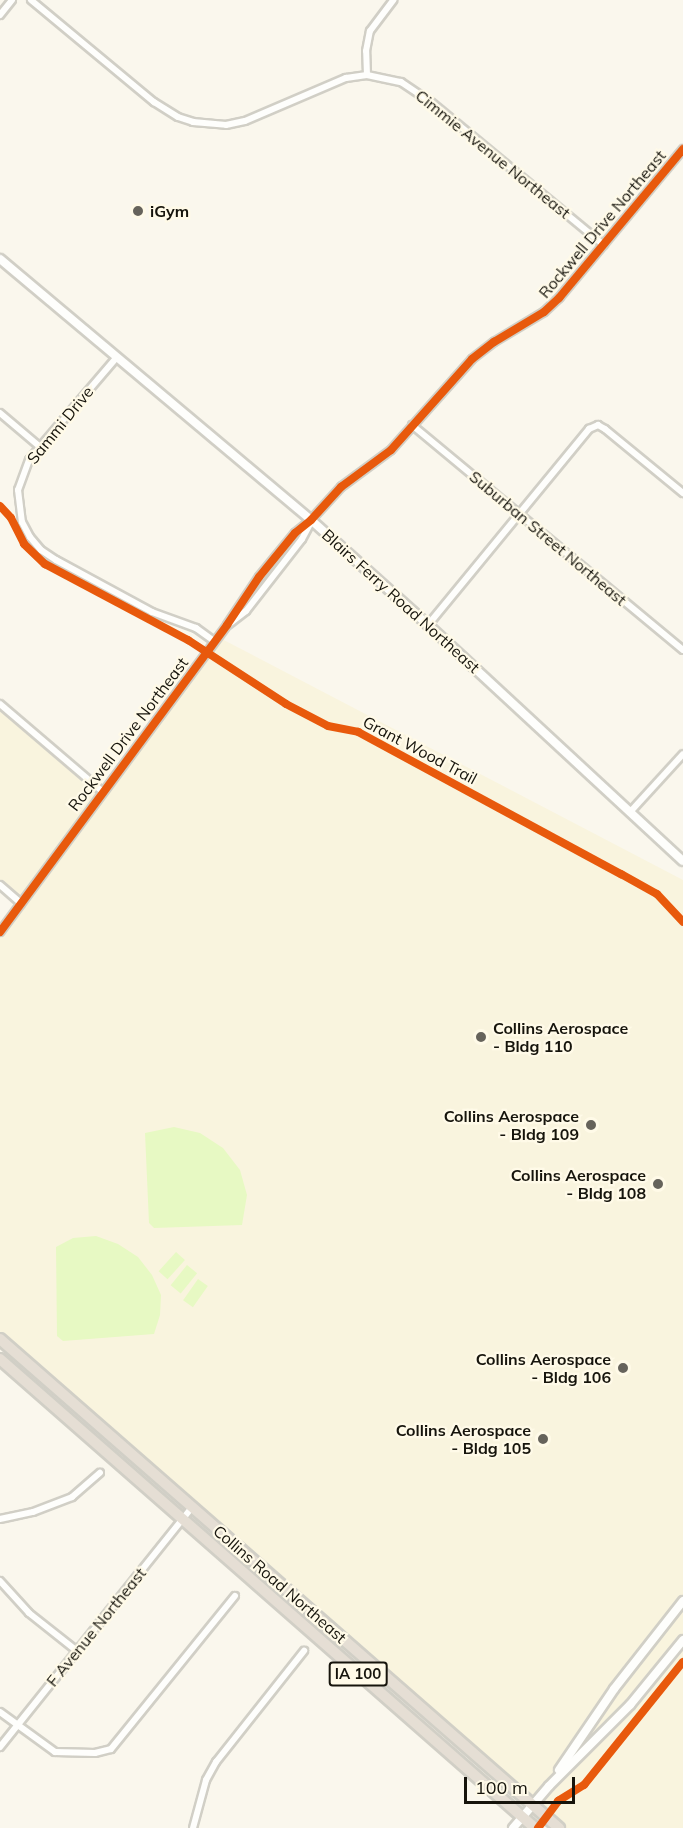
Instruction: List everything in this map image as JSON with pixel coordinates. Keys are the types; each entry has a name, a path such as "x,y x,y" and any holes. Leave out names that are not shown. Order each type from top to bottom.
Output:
{"highway":[{"name":"Collins Road Northeast","path":"0,1339 559,1828"},
{"name":"Collins Road Northeast","path":"0,1359 535,1828"}],"main road":[{"name":"Blairs Ferry Road Northeast","path":"0,259 311,520 683,861"},
{"path":"549,1786 614,1689 683,1601"},
{"path":"513,1828 549,1786 630,1705 683,1640"}],"street":[{"path":"0,15 12,0"},
{"name":"Cimmie Avenue Northeast","path":"32,0 154,102 173,114 193,122 226,125 245,122 337,82 367,75 384,77 416,90 604,245"},
{"path":"367,75 366,51 370,31 393,0"},
{"name":"Rockwell Drive Northeast","path":"0,932 102,791 227,625 259,577 295,533 311,520 340,487 391,450 472,359 494,342 544,312 604,245 683,149"},
{"name":"Sammi Drive","path":"117,357 39,446 22,475 18,498 22,522 30,537 41,550 152,612 196,628 214,641"},
{"path":"0,413 39,446"},
{"name":"Suburban Street Northeast","path":"412,425 683,651"},
{"path":"428,625 589,429 598,425 605,429 683,494"},
{"name":"Rockwell Drive Northeast","path":"227,625 246,611 302,539 311,520"},
{"path":"0,704 102,791"},
{"path":"631,811 683,754"},
{"path":"0,885 21,903"},
{"path":"0,1519 43,1509 72,1497 100,1473"},
{"name":"F Avenue Northeast","path":"0,1747 192,1507"},
{"path":"0,1581 29,1613 77,1651"},
{"path":"0,1712 55,1752 95,1753 111,1749 235,1596"},
{"path":"193,1828 206,1780 216,1762 304,1651"}],"shaded area":[{"path":"218,637 683,880 683,1828 559,1828 0,1339 0,932 21,903 0,885 0,704 102,791"}],"green space":[{"path":"174,1127 200,1133 223,1148 240,1170 247,1195 242,1225 154,1228 149,1223 145,1133"},
{"path":"96,1236 118,1244 138,1257 152,1275 161,1295 160,1315 154,1334 63,1341 57,1336 56,1247 73,1238"},
{"path":"176,1252 185,1260 168,1279 159,1271"},
{"path":"187,1265 197,1273 181,1293 171,1285"},
{"path":"198,1279 208,1286 193,1307 183,1300"}],"cycle path":[{"path":"0,932 227,625 259,577 295,533 311,520 341,487 391,450 472,359 494,342 544,312 559,298 683,149"},
{"name":"Grant Wood Trail","path":"0,506 11,518 24,544 45,564 188,640 286,704 328,726 358,732 657,894 683,922"},
{"path":"538,1828 558,1801 584,1785 683,1662"}],"place":[{"name":"iGym","path":"138,211"},
{"name":"Collins Aerospace - Bldg 110","path":"481,1037"},
{"name":"Collins Aerospace - Bldg 109","path":"591,1125"},
{"name":"Collins Aerospace - Bldg 108","path":"658,1184"},
{"name":"Collins Aerospace - Bldg 106","path":"623,1368"},
{"name":"Collins Aerospace - Bldg 105","path":"543,1439"}]}
